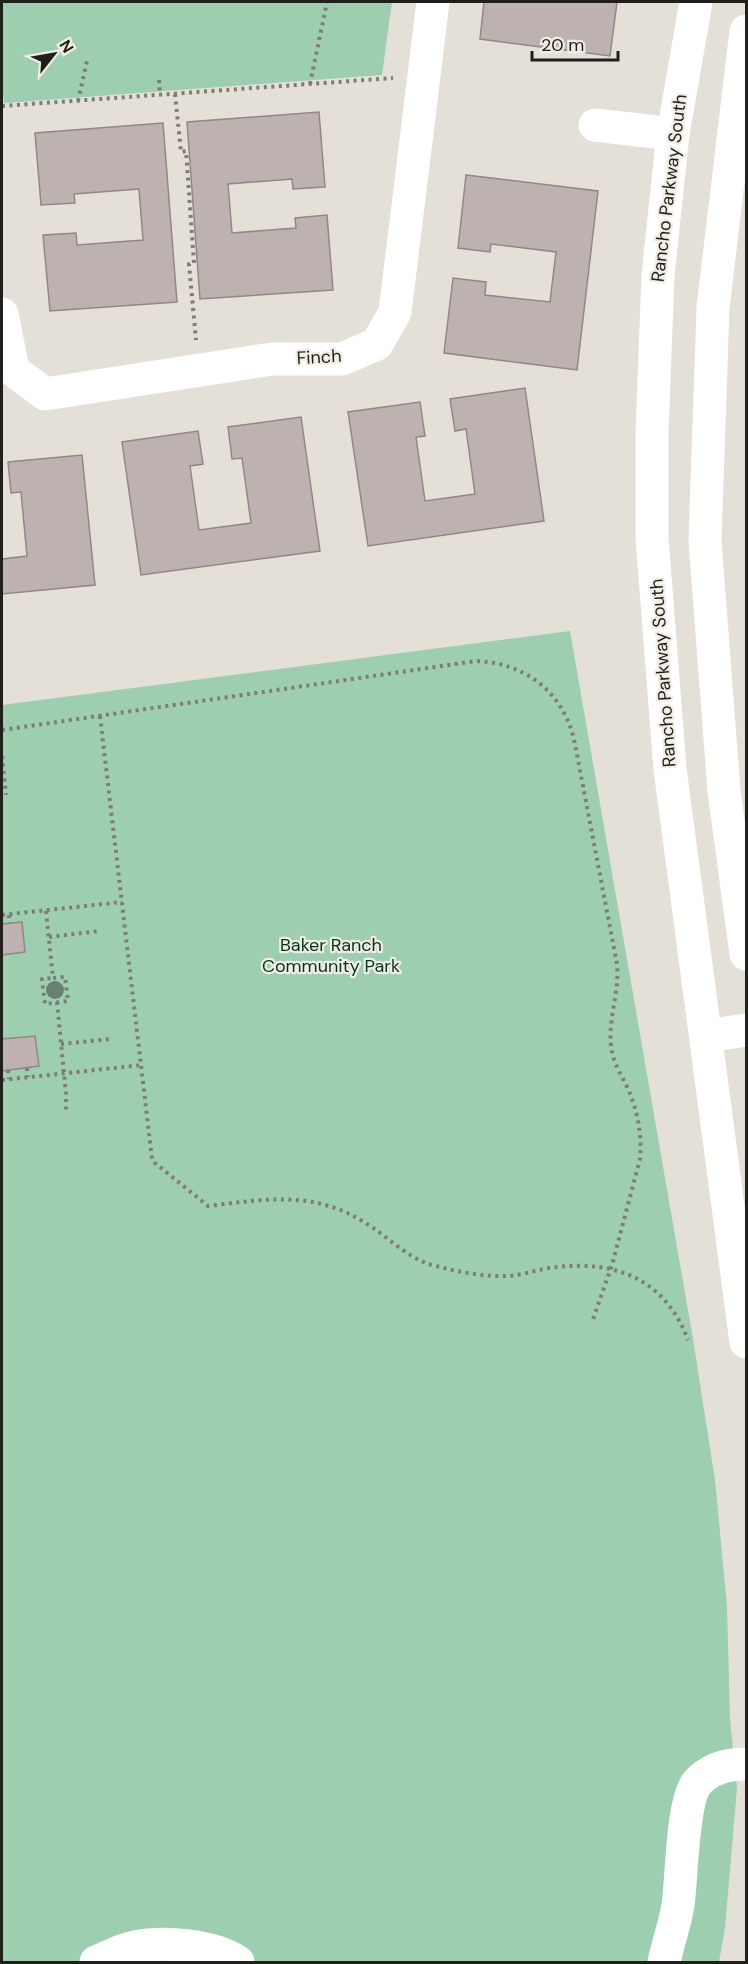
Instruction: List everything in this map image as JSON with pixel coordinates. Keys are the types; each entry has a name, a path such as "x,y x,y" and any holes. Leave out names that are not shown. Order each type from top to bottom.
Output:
{"street":[{"name":"Finch","path":"2,314 13,370 45,394 272,359 342,359 377,344 395,312 433,2"},
{"name":"Rancho Parkway South","path":"696,2 673,134 658,275 652,432 652,538 670,769 747,1342"},
{"path":"747,31 713,308 705,541 724,791 747,954"},
{"path":"595,125 673,134"},
{"path":"706,1036 747,1030"},
{"path":"664,1962 678,1906 686,1817 696,1784 713,1770 735,1764 747,1764"},
{"path":"96,1962 134,1947 183,1944 238,1962"}],"path":[{"path":"310,84 327,2"},
{"path":"78,100 87,61"},
{"path":"2,106 424,75"},
{"path":"159,80 160,95"},
{"path":"175,93 181,152 186,152 194,263 189,264 198,370"},
{"path":"2,730 476,661 499,663 521,670 532,676 552,694 567,717 574,739 618,970 612,1021 612,1050 634,1104 641,1142 640,1159 610,1270 592,1322"},
{"path":"100,716 152,1159 155,1163 208,1206 270,1199 295,1199 327,1205 354,1216 396,1247 432,1265 476,1274 508,1276 567,1266 595,1267 631,1275 659,1293 676,1314 688,1340"},
{"path":"2,756 6,795"},
{"path":"2,915 122,902"},
{"path":"46,910 53,978"},
{"path":"9,915 10,923"},
{"path":"49,937 99,931"},
{"path":"65,977 68,1001 45,1004 42,980 53,978 65,977"},
{"path":"57,1002 66,1110"},
{"path":"61,1044 112,1039"},
{"path":"2,1080 142,1065"},
{"path":"27,1068 28,1077"},
{"path":"8,1070 9,1079"}],"green space":[{"path":"2,2 392,2 382,75 4,103"},
{"name":"Baker Ranch Community Park","path":"570,631 693,1339 715,1480 727,1606 730,1719 737,1788 725,1928 719,1962 2,1962 2,705"}],"building":[{"path":"484,2 617,2 610,56 480,39"},
{"path":"319,112 325,187 293,189 292,179 228,184 232,233 296,228 295,218 327,215 333,290 200,299 187,122"},
{"path":"163,123 177,302 50,311 43,235 76,233 77,245 143,240 139,189 74,194 75,203 41,205 35,133"},
{"path":"466,175 598,191 577,370 444,353 453,278 486,282 485,295 550,302 556,252 491,244 490,252 458,248"},
{"path":"525,388 544,521 368,546 348,412 420,402 425,436 416,437 425,501 475,494 466,429 455,431 450,399"},
{"path":"301,417 320,551 141,575 122,442 198,431 203,464 190,466 199,530 251,523 242,458 232,459 228,427"},
{"path":"82,455 95,585 2,594 2,559 27,556 21,492 11,493 8,462"},
{"path":"22,922 25,952 2,955 2,924"},
{"path":"35,1036 39,1066 2,1071 2,1039"}]}
